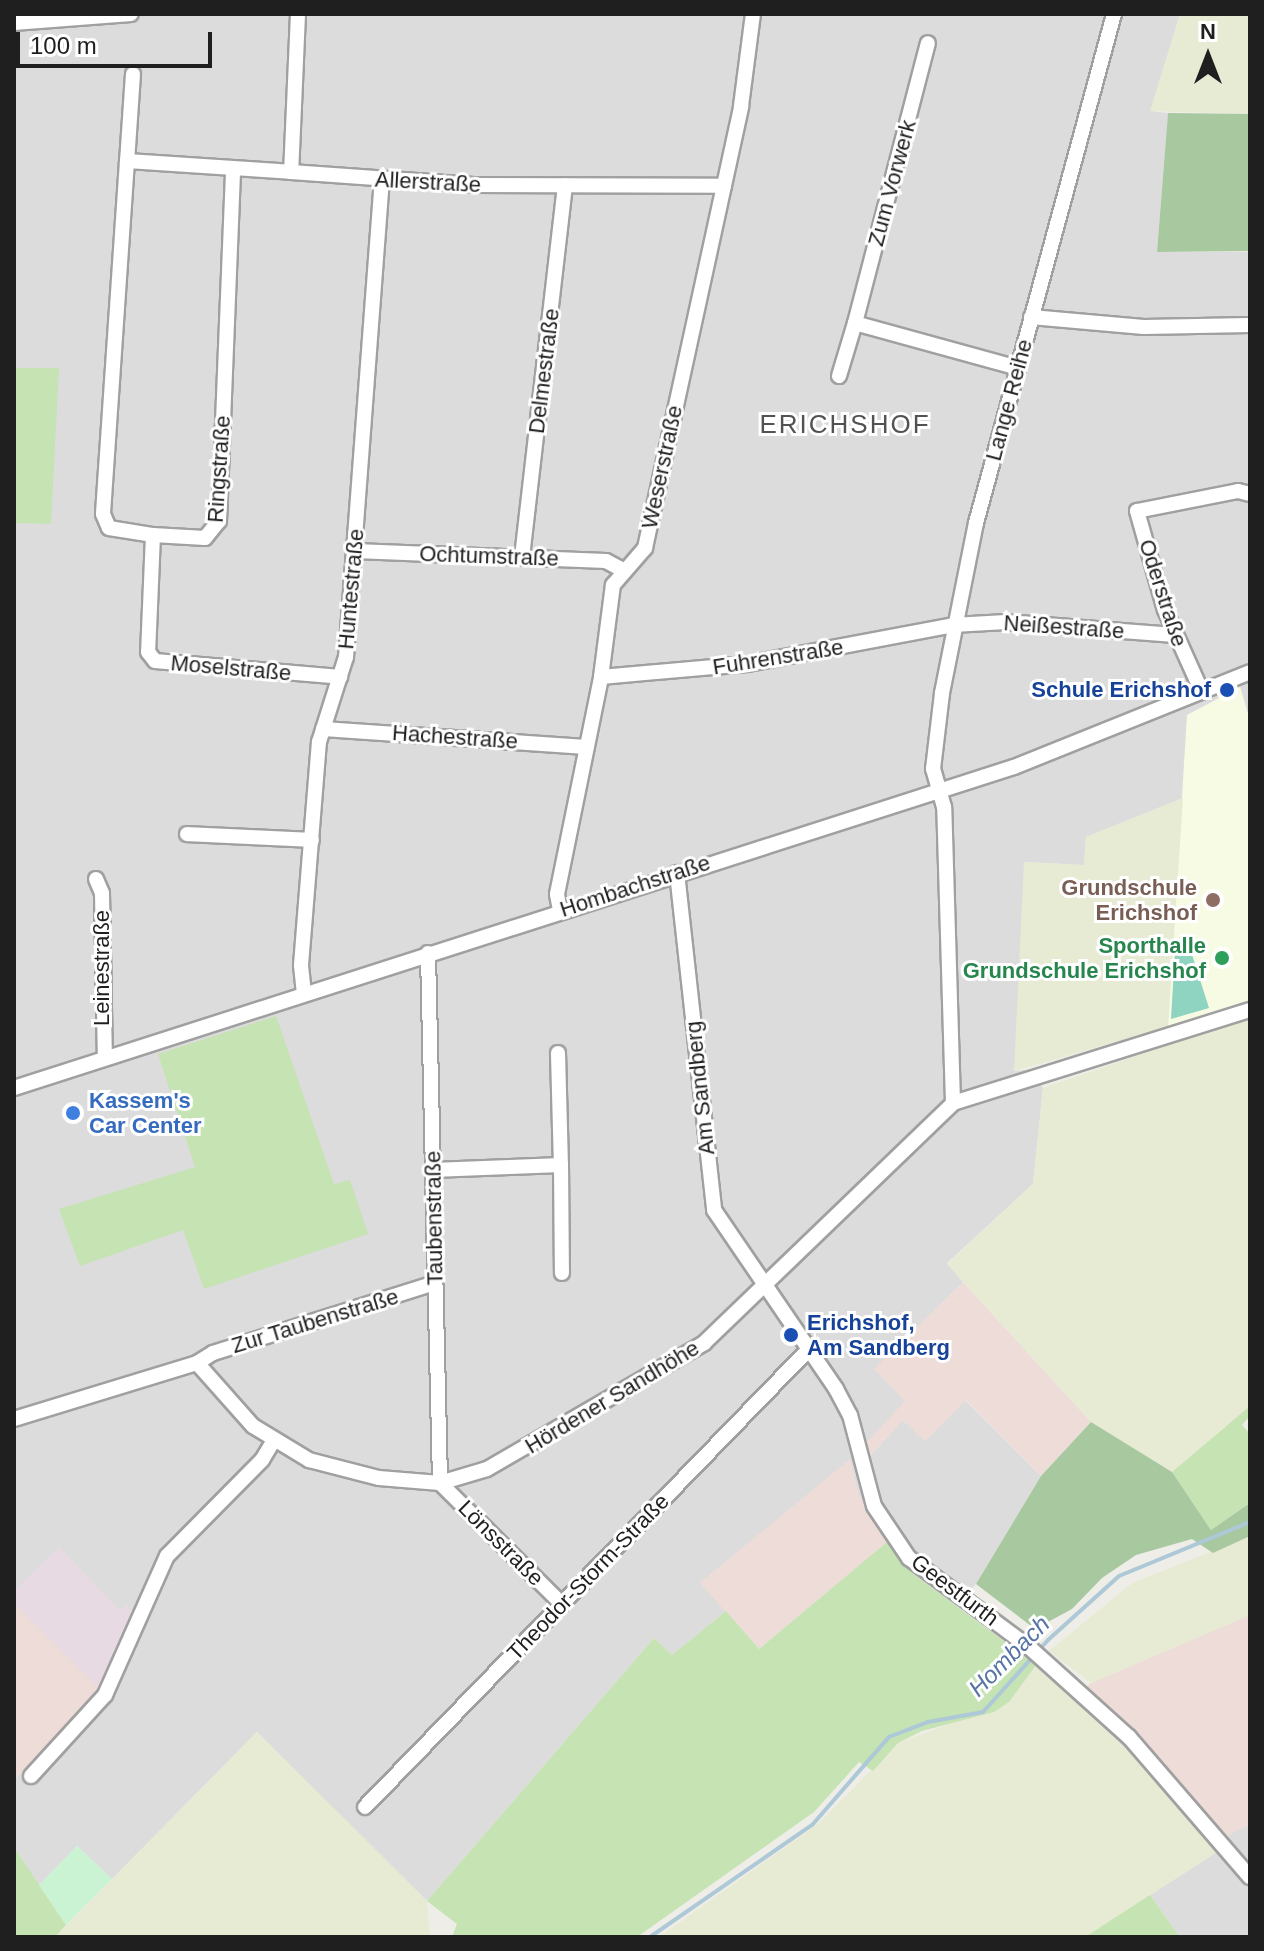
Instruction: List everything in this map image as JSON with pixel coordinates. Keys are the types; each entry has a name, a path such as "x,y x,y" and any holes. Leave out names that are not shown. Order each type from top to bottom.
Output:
{"street":[{"path":"14,23 131,14"},
{"path":"127,161 291,172 298,14"},
{"name":"Weserstraße","path":"560,910 557,894 601,677 613,585 621,569 645,548 724,186 753,14"},
{"name":"Lange Reihe","path":"953,1103 944,807 933,769 953,625 1031,317 1114,14"},
{"name":"Zum Vorwerk","path":"839,376 928,43"},
{"name":"Ringstraße","path":"133,74 103,514 109,528 153,535 205,538 219,521 233,169"},
{"name":"Allerstraße","path":"291,172 382,180 724,186"},
{"name":"Huntestraße","path":"304,994 301,965 323,729 340,677 355,551 382,180"},
{"name":"Delmestraße","path":"522,557 565,185"},
{"path":"1031,317 1144,327 1250,325"},
{"path":"855,323 1018,368"},
{"name":"Oderstraße","path":"1201,690 1175,635 1137,511 1238,491 1250,494"},
{"name":"Moselstraße","path":"153,535 148,652 155,661 340,677"},
{"name":"Ochtumstraße","path":"355,551 606,561 621,569"},
{"name":"Neißestraße","path":"953,625 1006,622 1175,635"},
{"name":"Fuhrenstraße","path":"601,677 747,664 953,625"},
{"name":"Hombachstraße","path":"14,1088 938,791 1081,742 1250,672"},
{"name":"Hachestraße","path":"323,729 586,747"},
{"path":"187,834 312,840"},
{"name":"Am Sandberg","path":"677,873 714,1210 765,1289"},
{"name":"Leinestraße","path":"96,879 102,893 105,1057"},
{"name":"Taubenstraße","path":"428,953 440,1483"},
{"name":"Hördener Sandhöhe","path":"197,1363 273,1442 309,1460 379,1478 440,1483 487,1469 684,1357 765,1289 953,1103 1250,1010"},
{"path":"558,1053 562,1273"},
{"path":"433,1170 561,1165"},
{"name":"Zur Taubenstraße","path":"197,1363 213,1353 435,1283"},
{"name":"Geestfurth","path":"765,1289 811,1347 850,1415 874,1506 895,1541 940,1584 1036,1652 1175,1785 1250,1877"},
{"name":"Theodor-Storm-Straße","path":"365,1807 811,1347"},
{"path":"14,1419 197,1363"},
{"path":"31,1776 105,1695 167,1556 262,1460 273,1442"},
{"name":"Lönsstraße","path":"440,1483 562,1604"}],"shaded area":[{"path":"14,14 1180,14 1151,111 1168,113 1157,252 1250,252 1250,721 1240,687 1188,715 1183,798 1086,837 1084,865 1025,862 1015,1071 1032,1069 1043,1088 1033,1184 947,1263 963,1282 875,1369 905,1401 869,1457 903,1420 925,1441 965,1400 1041,1476 976,1584 956,1606 913,1574 887,1542 858,1493 850,1460 700,1583 726,1611 672,1655 654,1638 427,1901 257,1732 112,1879 77,1846 39,1885 14,1847 14,1780 102,1691 14,1603"},
{"path":"1180,14 1250,14 1250,114 1150,111"},
{"name":"Grundschule Erichshof","path":"1240,687 1250,721 1250,1003 1168,1027 1187,715"},
{"path":"1183,798 1168,1027 1014,1071 1024,862 1084,865 1086,837"},
{"path":"1250,1017 1250,1406 1172,1472 1091,1422 947,1264 1033,1184 1043,1088"},
{"path":"963,1282 1091,1422 1041,1476 966,1400 925,1441 903,1420 868,1458 864,1445 905,1401 874,1369"},
{"path":"850,1459 858,1493 887,1542 759,1649 700,1583"},
{"path":"1250,1536 1250,1615 1091,1683 1049,1651 1132,1583"},
{"path":"59,1547 120,1610 126,1605 134,1614 102,1691 14,1603 14,1591"},
{"path":"14,1603 102,1691 14,1780"},
{"path":"1250,1615 1250,1824 1230,1834 1219,1851 1165,1786 1073,1699 1091,1683"},
{"path":"1036,1665 1165,1786 1219,1851 1085,1937 659,1937 818,1824 898,1743 1009,1702"},
{"path":"257,1732 427,1901 430,1937 55,1937"},
{"path":"1250,1824 1250,1937 1180,1937 1150,1895 1218,1851 1230,1834"}],"green space":[{"path":"1168,113 1250,114 1250,251 1157,252"},
{"path":"14,368 59,368 51,524 14,523"},
{"path":"1189,945 1209,1008 1171,1019 1175,950"},
{"path":"276,1016 334,1184 350,1180 368,1234 204,1289 183,1230 80,1266 59,1209 195,1167 158,1054"},
{"path":"1250,1406 1250,1416 1242,1425 1250,1434 1250,1503 1211,1530 1172,1472"},
{"path":"1091,1422 1172,1472 1211,1530 1250,1503 1250,1536 1213,1553 1192,1539 1136,1555 1102,1578 1072,1609 1035,1629 976,1584 1041,1476"},
{"path":"887,1542 913,1574 1036,1665 1009,1702 994,1712 922,1731 898,1743 873,1771 859,1762 814,1812 637,1937 452,1937 457,1924 427,1901 654,1638 672,1655 726,1611 759,1649"},
{"path":"77,1846 112,1879 66,1925 39,1885"},
{"path":"14,1847 66,1925 55,1937 14,1937"},
{"path":"1150,1895 1180,1937 1085,1937"}],"waterway":[{"name":"Hombach","path":"650,1937 813,1824 889,1737 928,1722 983,1712 1048,1640 1119,1576 1250,1522"}],"place":[{"name":"Schule Erichshof","path":"1227,690"},
{"name":"Grundschule Erichshof","path":"1213,900"},
{"name":"Sporthalle Grundschule Erichshof","path":"1222,958"},
{"name":"Kassem's Car Center","path":"73,1113"},
{"name":"Erichshof, Am Sandberg","path":"791,1335"}],"district":[{"name":"ERICHSHOF","path":"845,425"}]}
